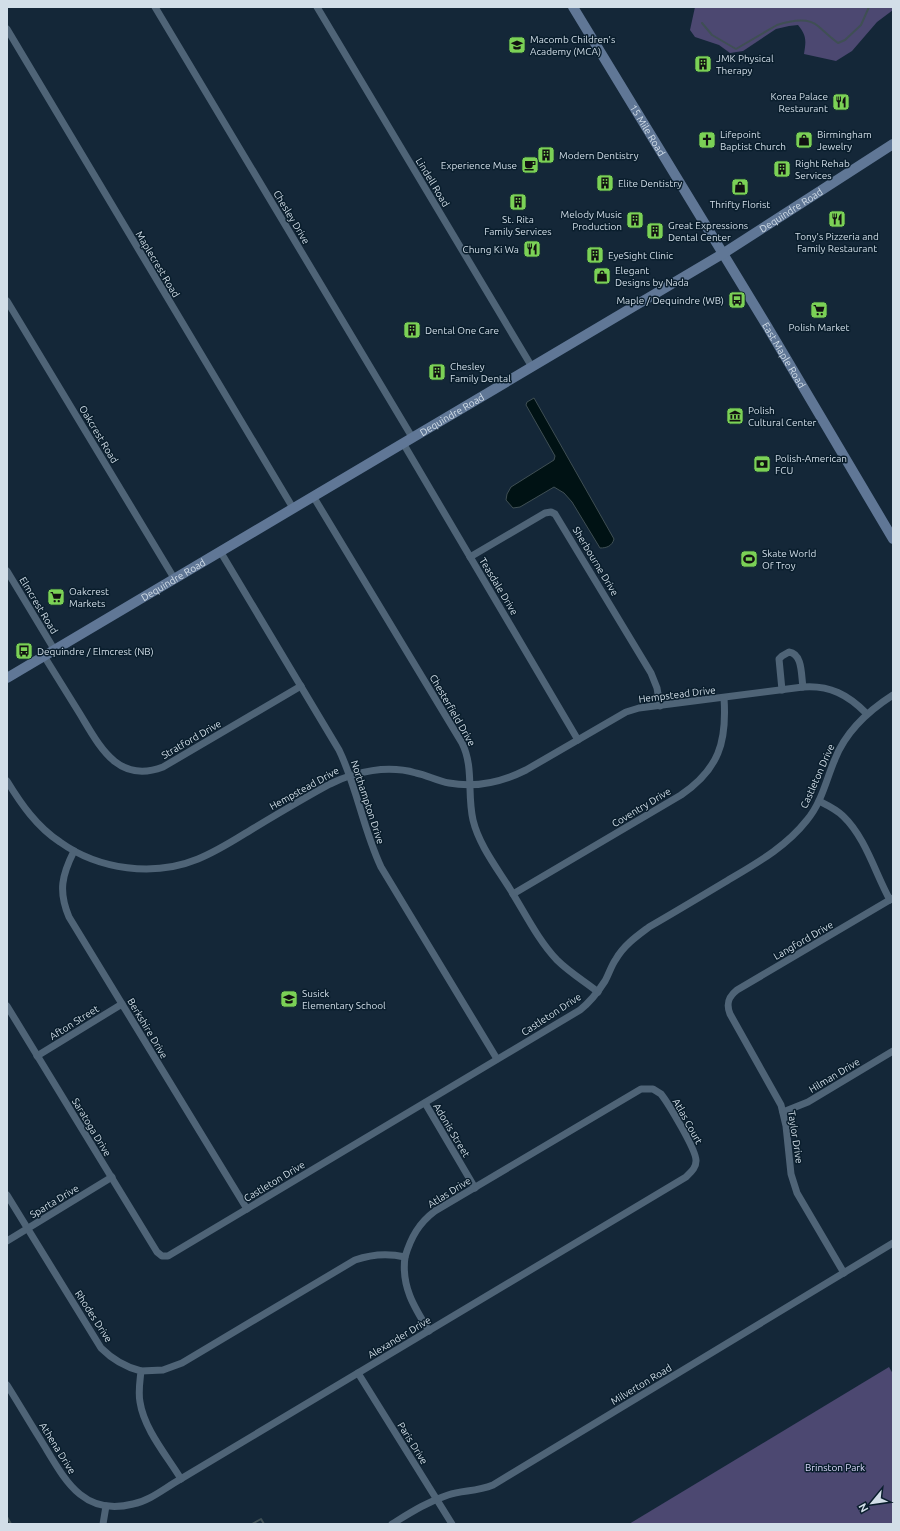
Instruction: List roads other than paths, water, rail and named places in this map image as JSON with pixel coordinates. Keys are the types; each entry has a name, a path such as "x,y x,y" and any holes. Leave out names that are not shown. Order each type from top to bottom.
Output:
{"main road":[{"name":"15 Mile Road","path":"573,7 724,253"},
{"name":"Dequindre Road","path":"7,678 220,550 243,538 724,253 893,144"},
{"name":"East Maple Road","path":"724,253 893,539"}],"street":[{"name":"Chesley Drive","path":"155,7 412,437"},
{"name":"Lindell Road","path":"318,7 532,367"},
{"name":"Maplecrest Road","path":"7,30 293,508"},
{"name":"Oakcrest Road","path":"7,301 174,578"},
{"name":"Teasdale Drive","path":"402,443 578,740"},
{"name":"Chesterfield Drive","path":"313,496 462,742 468,758 470,771 471,807 477,832 513,894 556,959 598,992"},
{"name":"Sherbourne Drive","path":"470,558 545,513 551,512 555,514 651,673 657,688 660,706"},
{"name":"Northampton Drive","path":"220,550 339,750 372,846 381,867 497,1059"},
{"name":"Elmcrest Road","path":"7,571 54,649"},
{"path":"782,690 780,659 789,652 797,656 799,660 803,688"},
{"name":"Stratford Drive","path":"44,656 104,752 111,760 121,766 137,771 151,771 163,767 301,686"},
{"name":"Hempstead Drive","path":"7,781 32,818 60,842 74,851 103,863 126,868 158,868 183,864 209,854 330,784 349,776 377,770 395,769 418,773 449,783 470,784 494,782 513,776 536,765 626,712 639,708 782,690 819,687 838,692 856,703 866,713"},
{"name":"Castleton Drive","path":"162,1256 168,1256 174,1253 580,1010 598,992 615,960 627,944 649,927 774,852 798,832 819,801 835,758 849,733 866,713 893,695"},
{"name":"Coventry Drive","path":"513,894 681,794 699,780 714,761 722,744 725,722 724,698"},
{"path":"819,801 835,810 849,822 892,899"},
{"name":"Berkshire Drive","path":"74,851 67,865 62,887 64,904 68,917 247,1209"},
{"name":"Langford Drive","path":"727,1003 732,994 737,990 892,899"},
{"name":"Taylor Drive","path":"727,1003 730,1014 770,1085 783,1112 792,1174 797,1193 844,1273"},
{"name":"Afton Street","path":"37,1056 122,1004"},
{"name":"Saratoga Drive","path":"7,1006 157,1252 162,1256"},
{"name":"Hilman Drive","path":"783,1112 808,1102 893,1051"},
{"name":"Atlas Drive","path":"405,1256 413,1236 425,1219 435,1211 638,1090 644,1088 653,1089"},
{"name":"Atlas Court","path":"653,1089 664,1098 693,1150 696,1157 694,1167"},
{"name":"Adonis Street","path":"425,1103 475,1188"},
{"name":"Alexander Drive","path":"106,1506 120,1506 140,1502 181,1479 686,1177 694,1167"},
{"name":"Sparta Drive","path":"7,1241 112,1177"},
{"name":"Rhodes Drive","path":"7,1196 101,1348 123,1365 141,1371"},
{"name":"Milverton Road","path":"392,1524 426,1503 436,1499 458,1492 476,1491 493,1485 893,1243"},
{"path":"181,1479 152,1432 143,1414 139,1392 141,1371 163,1370 182,1363 355,1260 380,1254 405,1256 404,1271 406,1288 411,1302 429,1331"},
{"name":"Paris Drive","path":"358,1373 452,1524"},
{"name":"Athena Drive","path":"7,1385 70,1486 87,1499 106,1506"},
{"path":"103,1524 106,1506"}],"waterway":[{"path":"702,23 712,35 736,49 777,25 798,21 809,21 814,23 838,43 845,40 861,25 869,7"},
{"path":"7,1517 11,1524"},
{"path":"252,1524 261,1519 264,1524"}],"place":[{"name":"Macomb Children's Academy (MCA)","path":"517,45"},
{"name":"JMK Physical Therapy","path":"703,64"},
{"name":"Korea Palace Restaurant","path":"841,102"},
{"name":"Lifepoint Baptist Church","path":"707,140"},
{"name":"Birmingham Jewelry","path":"804,140"},
{"name":"Modern Dentistry","path":"546,155"},
{"name":"Experience Muse","path":"530,165"},
{"name":"Right Rehab Services","path":"782,169"},
{"name":"Elite Dentistry","path":"605,183"},
{"name":"Thrifty Florist","path":"740,187"},
{"name":"St. Rita Family Services","path":"518,202"},
{"name":"Tony's Pizzeria and Family Restaurant","path":"837,219"},
{"name":"Melody Music Production","path":"635,220"},
{"name":"Great Expressions Dental Center","path":"655,231"},
{"name":"Chung Ki Wa","path":"532,249"},
{"name":"EyeSight Clinic","path":"595,255"},
{"name":"Elegant Designs by Nada","path":"602,276"},
{"name":"Maple / Dequindre (WB)","path":"737,300"},
{"name":"Polish Market","path":"819,310"},
{"name":"Dental One Care","path":"412,330"},
{"name":"Chesley Family Dental","path":"437,372"},
{"name":"Polish Cultural Center","path":"735,416"},
{"name":"Polish-American FCU","path":"762,464"},
{"name":"Skate World Of Troy","path":"749,559"},
{"name":"Oakcrest Markets","path":"56,597"},
{"name":"Dequindre / Elmcrest (NB)","path":"24,651"},
{"name":"Susick Elementary School","path":"289,999"}],"park label":[{"name":"Brinston Park","path":"835,1467"}]}
